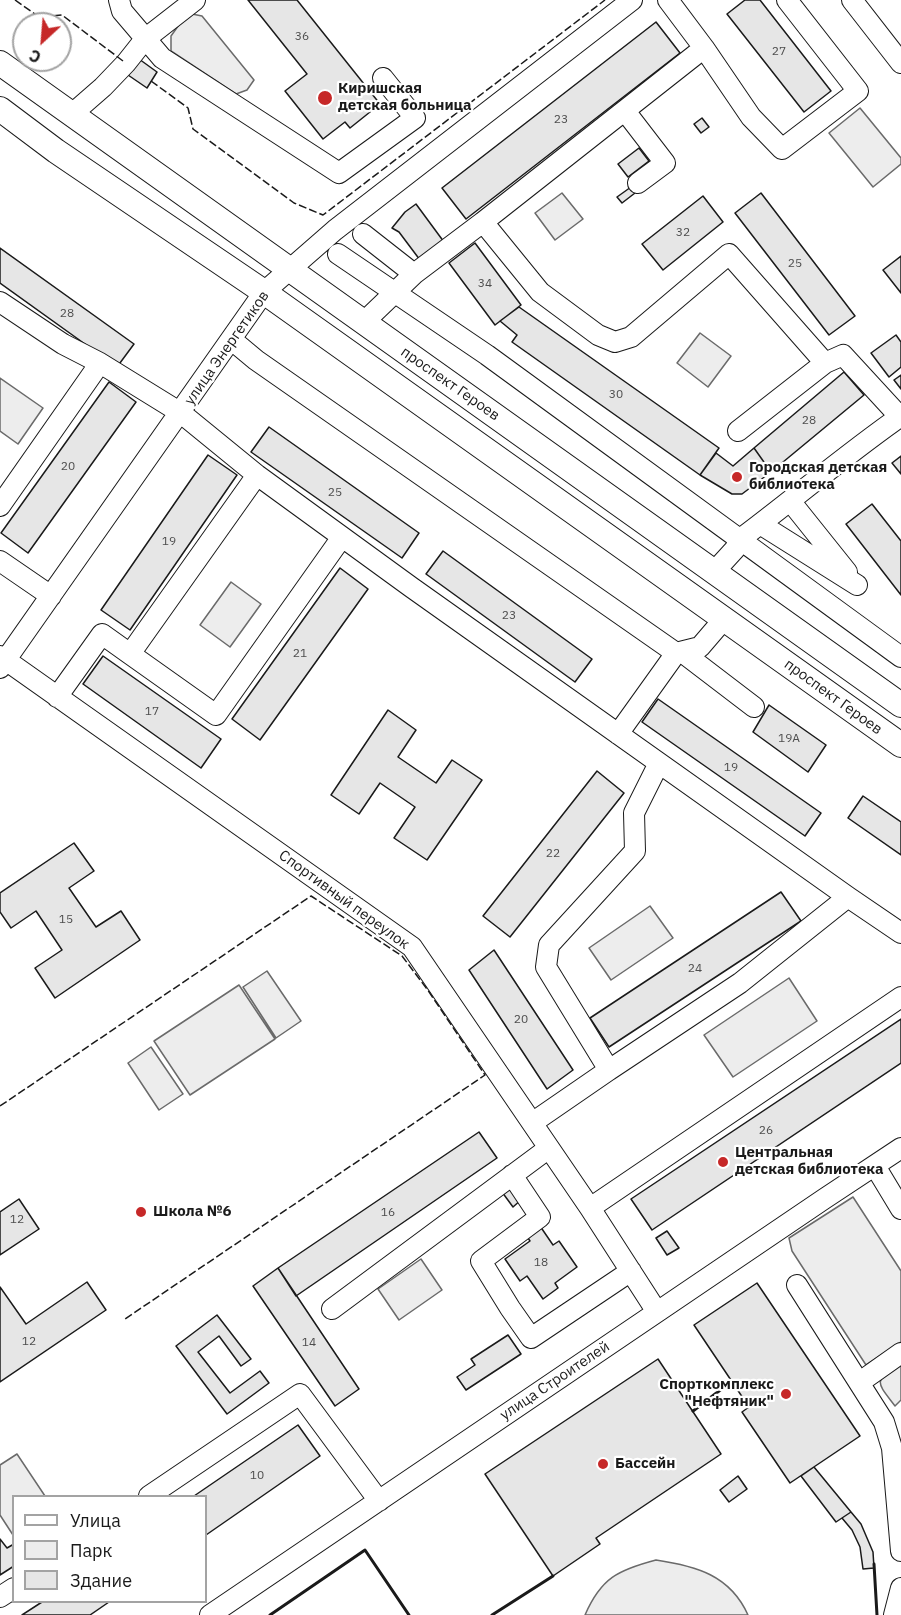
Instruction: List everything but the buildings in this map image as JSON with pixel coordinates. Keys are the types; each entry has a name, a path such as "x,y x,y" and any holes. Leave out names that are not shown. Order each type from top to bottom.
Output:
{"main road":[{"name":"проспект Героев","path":"0,63 901,705"},
{"name":"проспект Героев","path":"0,109 56,151 264,292 901,745"}],"street":[{"path":"119,0 122,11 162,58 339,173 415,118 383,78"},
{"path":"72,114 104,87 145,39 195,0"},
{"name":"улица Энергетиков","path":"2,662 181,413 264,292 335,230 632,0"},
{"path":"668,0 751,117 782,149 858,91 787,0"},
{"path":"852,0 901,63"},
{"path":"363,323 414,274 704,48"},
{"path":"625,111 665,163 638,183"},
{"path":"483,222 540,292 598,335 615,342 631,337 729,254 825,363"},
{"path":"363,234 414,274"},
{"path":"338,254 487,355 901,657"},
{"path":"0,302 63,344 100,363 181,413 258,475 342,537 659,764 901,933"},
{"path":"232,340 265,367 754,707"},
{"path":"714,572 735,549 739,540 791,502 860,445 900,417 843,355 825,363 738,431"},
{"path":"0,507 100,363"},
{"path":"130,654 258,475"},
{"path":"760,524 857,585 791,502"},
{"path":"57,696 102,634 216,715 342,537"},
{"path":"0,561 51,596"},
{"path":"618,734 679,653 700,647 724,619"},
{"name":"Спортивный переулок","path":"2,662 57,696 412,947 590,1208 657,1312"},
{"path":"609,1070 546,968 549,945 635,851 634,813 659,764"},
{"path":"532,1123 740,983 848,897"},
{"path":"590,1208 901,997"},
{"path":"332,1309 549,1148"},
{"name":"улица Строителей","path":"210,1615 901,1148"},
{"path":"875,1167 901,1209"},
{"path":"512,1175 540,1218 481,1261 531,1338 631,1271"},
{"path":"798,1285 884,1422 892,1448 901,1551"},
{"path":"860,1382 901,1353"},
{"path":"152,1495 300,1394 379,1501"},
{"path":"894,1615 901,1588"}],"green space":[{"path":"186,15 202,16 254,80 247,90 236,94 171,51 171,36"},
{"path":"860,108 901,158 901,164 873,187 829,133"},
{"path":"562,193 583,219 555,240 535,213"},
{"path":"700,333 731,356 708,387 677,363"},
{"path":"0,378 43,408 18,444 0,431"},
{"path":"231,582 261,604 230,647 200,625"},
{"path":"650,906 673,938 611,980 589,948"},
{"path":"267,971 301,1021 276,1038 243,987"},
{"path":"789,978 817,1021 733,1077 704,1035"},
{"path":"239,985 275,1039 190,1095 154,1041"},
{"path":"151,1047 183,1094 159,1110 128,1063"},
{"path":"853,1197 901,1271 901,1342 866,1365 792,1251 789,1238"},
{"path":"421,1259 442,1290 399,1320 378,1289"},
{"path":"901,1363 901,1400 895,1406 880,1382 886,1374"},
{"path":"17,1454 44,1495 12,1495 12,1533 0,1515 0,1465"},
{"path":"656,1560 698,1569 722,1582 741,1601 748,1615 585,1615 598,1592 612,1577"}],"fence":[{"path":"15,0 39,17 62,15 123,61"},
{"path":"151,81 188,108 193,129 294,203 323,215 605,0"},
{"path":"0,1106 311,896 402,956 485,1075 125,1319"}],"wall":[{"path":"693,1411 732,1381"},
{"path":"270,1615 365,1550 409,1615"},
{"path":"874,1564 877,1615"},
{"path":"492,1615 553,1576"}],"place":[{"name":"Киришская детская больница","path":"325,98"},
{"name":"Городская детская библиотека","path":"737,477"},
{"name":"Центральная детская библиотека","path":"723,1162"},
{"name":"Школа №6","path":"141,1212"},
{"name":"Спорткомплекс \"Нефтяник\"","path":"786,1394"},
{"name":"Бассейн","path":"603,1464"}]}
